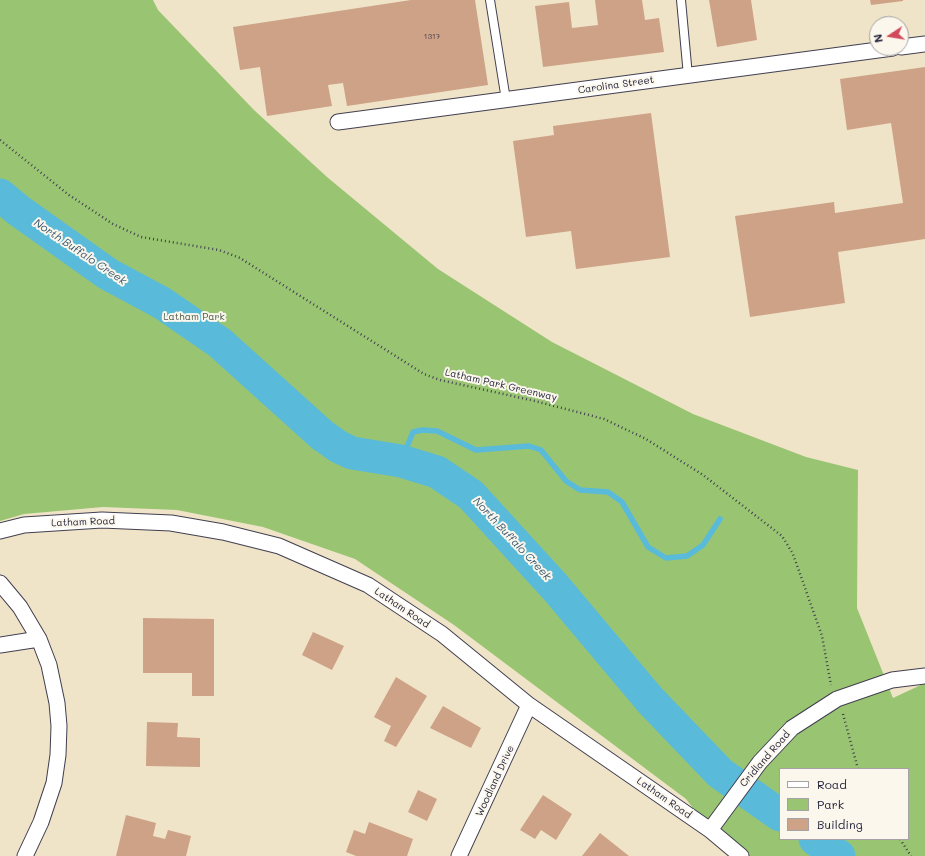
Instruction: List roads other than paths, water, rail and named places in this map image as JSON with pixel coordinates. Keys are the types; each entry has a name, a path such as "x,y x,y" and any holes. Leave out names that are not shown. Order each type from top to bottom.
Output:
{"street":[{"path":"909,46 925,44"},
{"name":"Carolina Street","path":"338,122 869,51"},
{"name":"Latham Road","path":"0,531 24,525 102,520 171,523 223,532 279,546 368,585 442,634 529,705 710,830 741,856"},
{"path":"0,583 20,607 39,639 49,665 57,703 59,726 58,755 54,783 43,816 25,856"},
{"path":"0,645 39,639"},
{"name":"Cridland Road","path":"710,830 724,808 760,762 792,728 837,699 892,680 925,676"},
{"name":"Woodland Drive","path":"459,856 529,705"}],"lane":[{"path":"490,0 506,100"},
{"path":"681,0 688,76"}],"waterway":[{"name":"North Buffalo Creek","path":"0,195 18,210 108,274 162,303 220,343 322,435 339,447 352,453 401,461 437,472 471,495 555,587 650,700 720,773 779,814"},
{"path":"401,461 413,432 422,430 437,431 476,450 529,446 541,450 566,481 580,490 608,492 622,502 648,547 666,558 687,556 703,545 720,519"},
{"name":"North Buffalo Creek","path":"816,840 839,856"}],"park label":[{"name":"Latham Park","path":"194,317"}]}
